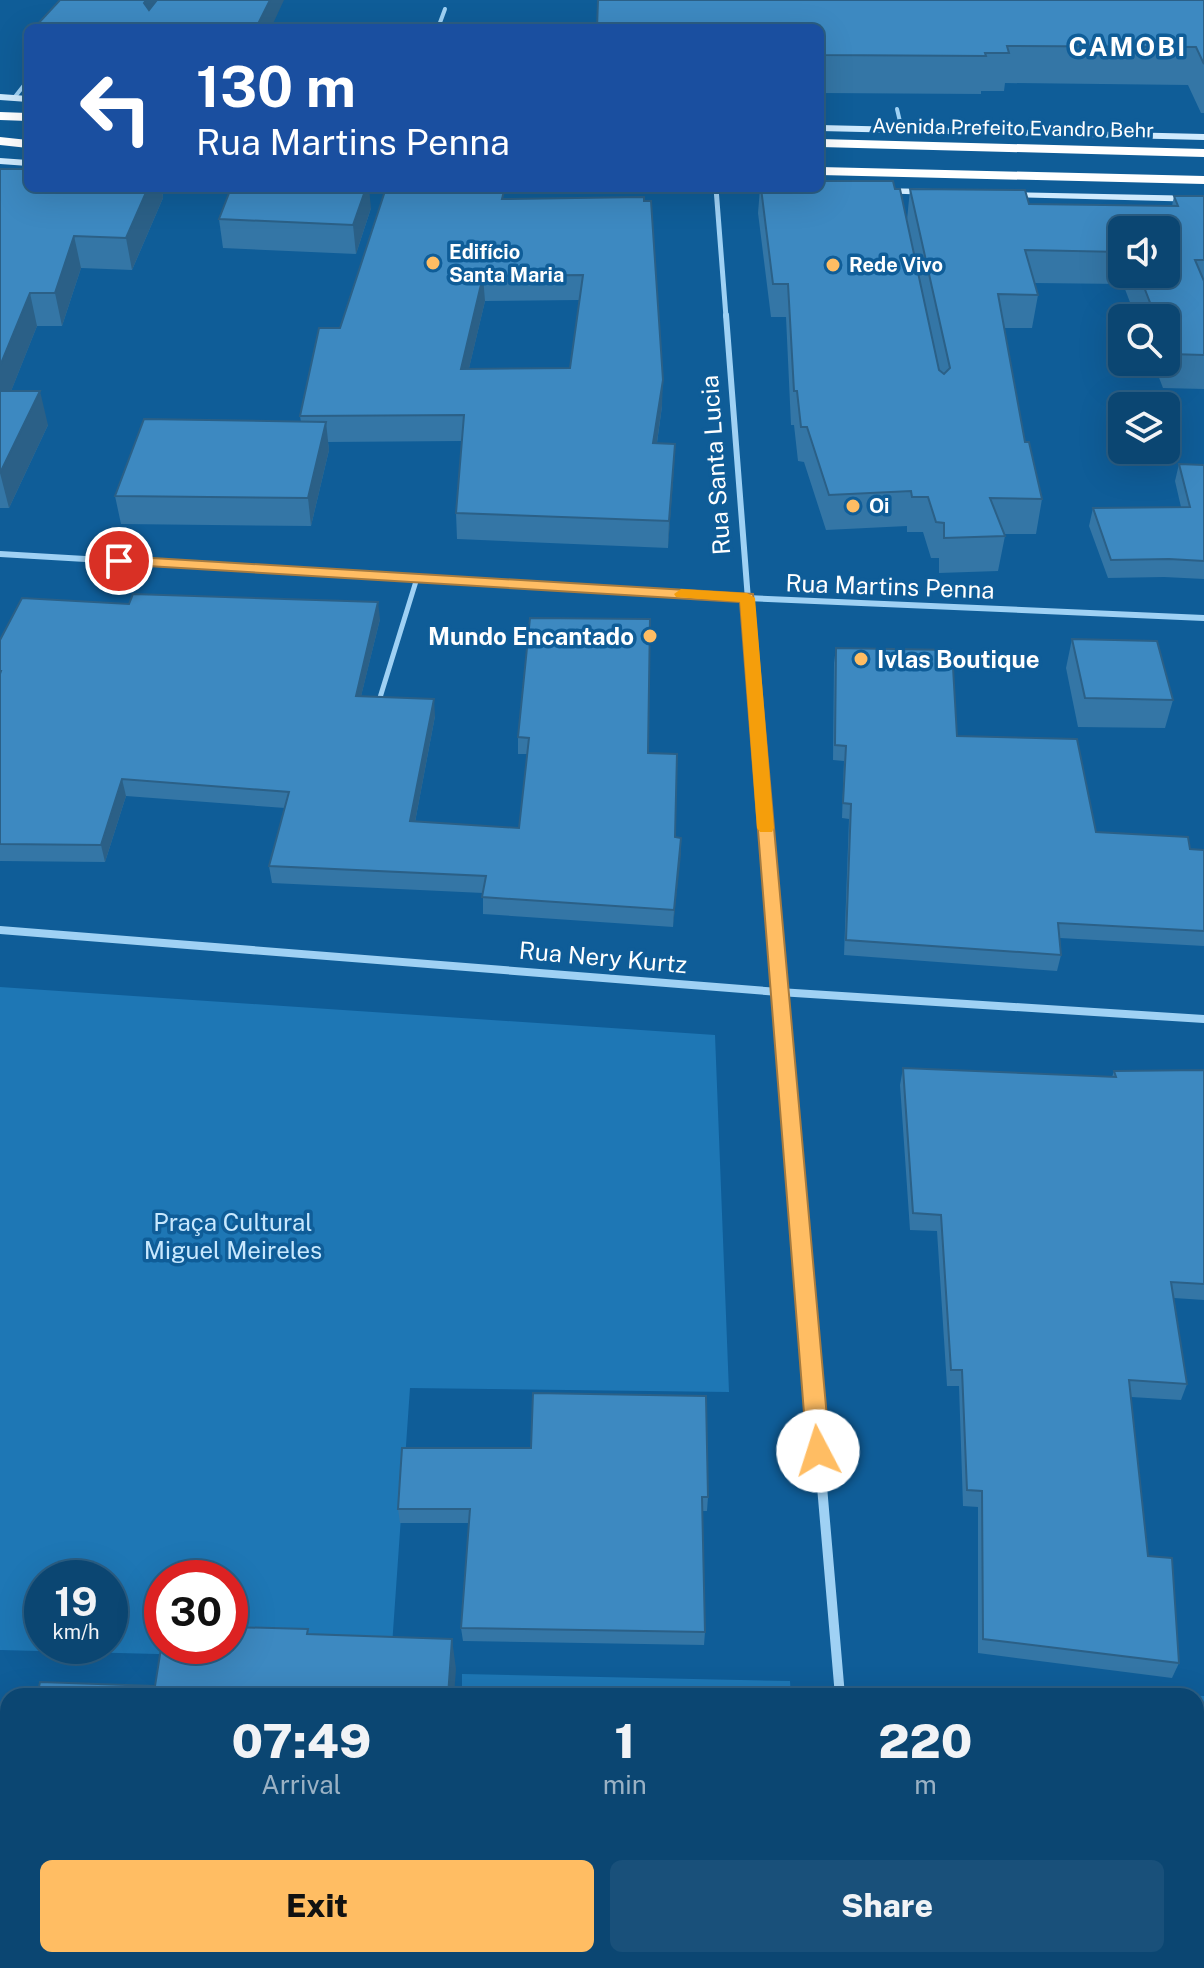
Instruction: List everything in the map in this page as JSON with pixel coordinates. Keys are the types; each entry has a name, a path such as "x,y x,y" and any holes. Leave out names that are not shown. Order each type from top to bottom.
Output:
{"highway":[{"path":"0,116 24,117"},
{"path":"866,144 946,131 1026,148"},
{"path":"0,141 24,144"},
{"name":"Avenida Prefeito Evandro Behr","path":"824,143 1204,153"},
{"name":"Avenida Prefeito Evandro Behr","path":"824,171 1204,180"}],"main road":[{"path":"0,97 24,99"},
{"name":"Avenida Prefeito Evandro Behr","path":"824,128 1204,137"},
{"path":"0,161 24,163"},
{"path":"866,190 896,196 940,192"},
{"path":"1000,194 1204,199"}],"street":[{"name":"Rua Santa Lucia","path":"716,192 779,992 839,1688"},
{"name":"Rua Martins Penna","path":"0,554 747,598 1204,618"},
{"name":"Rua Nery Kurtz","path":"0,930 779,992 1204,1019"}],"lane":[{"path":"439,24 445,9"},
{"path":"14,98 24,85"},
{"path":"897,109 902,130"},
{"path":"377,707 417,578"}],"green space":[{"name":"Praça Cultural Miguel Meireles","path":"0,987 715,1035 729,1392 410,1388 391,1660 248,1656 248,1560 144,1560 144,1654 128,1653 128,1560 24,1560 24,1651 0,1650"},
{"path":"462,1674 790,1681 790,1688 462,1688"},
{"path":"910,1686 969,1688 910,1688"}],"building":[{"path":"60,0 146,0 144,3 149,10 157,0 270,0 258,24 38,24"},
{"path":"598,0 1204,0 1204,64 1196,47 1007,46 1009,53 985,53 986,56 824,55 824,24 597,24"},
{"path":"0,169 24,169 24,192 146,192 126,238 74,236 55,293 30,293 0,366"},
{"path":"824,181 893,181 895,189 900,189 939,370 944,374 950,368 910,189 1025,190 1029,204 1178,206 1174,196 1204,196 1204,260 1195,260 1204,281 1204,355 1180,354 1180,304 1151,304 1144,288 1180,288 1180,216 1108,216 1108,252 1025,250 1038,295 998,294 1025,442 1029,442 1042,499 990,498 1005,536 944,538 944,523 936,522 928,497 912,497 911,491 829,495 807,427 801,427 797,391 794,391 788,284 773,284 762,192 824,192"},
{"path":"229,192 365,192 353,225 219,219"},
{"path":"385,192 504,192 502,199 644,197 644,201 651,201 663,380 653,443 675,444 669,521 456,513 464,415 300,416 319,328 340,328","holes":["583,275 570,368 461,369 483,276"]},
{"path":"0,391 40,391 0,473"},
{"path":"144,419 326,422 308,498 115,496"},
{"path":"1179,464 1204,465 1204,561 1111,560 1093,508 1190,507"},
{"path":"133,594 378,602 356,696 434,699 410,821 519,828 529,738 518,737 530,618 650,619 648,753 677,754 675,837 681,838 674,910 482,897 486,876 269,866 289,792 122,779 101,845 0,844 0,640 22,598 129,604"},
{"path":"1072,639 1157,641 1173,700 1085,698"},
{"path":"836,648 952,650 957,736 1077,739 1096,832 1188,837 1190,849 1204,850 1204,931 1058,923 1061,955 846,940 851,804 843,803 846,746 835,745"},
{"path":"903,1068 1116,1077 1114,1071 1204,1070 1204,1284 1171,1282 1187,1384 1129,1380 1148,1556 1172,1558 1179,1663 983,1639 982,1491 967,1490 962,1370 951,1370 941,1215 913,1213"},
{"path":"533,1393 706,1396 708,1497 702,1497 705,1632 461,1628 470,1509 398,1509 402,1448 531,1448"},
{"path":"248,1627 308,1629 307,1634 452,1639 449,1688 39,1688 40,1682 155,1686 158,1664 248,1664"}],"slow traffic":[{"path":"681,594 747,598 766,828"}],"place":[{"name":"Edifício Santa Maria","path":"433,263"},
{"name":"Rede Vivo","path":"833,265"},
{"name":"Oi","path":"853,506"},
{"name":"Mundo Encantado","path":"650,636"},
{"name":"Ivlas Boutique","path":"861,659"}],"district":[{"name":"CAMOBI","path":"1128,46"}],"route":[{"path":"119,561 747,598 818,1451"}]}
